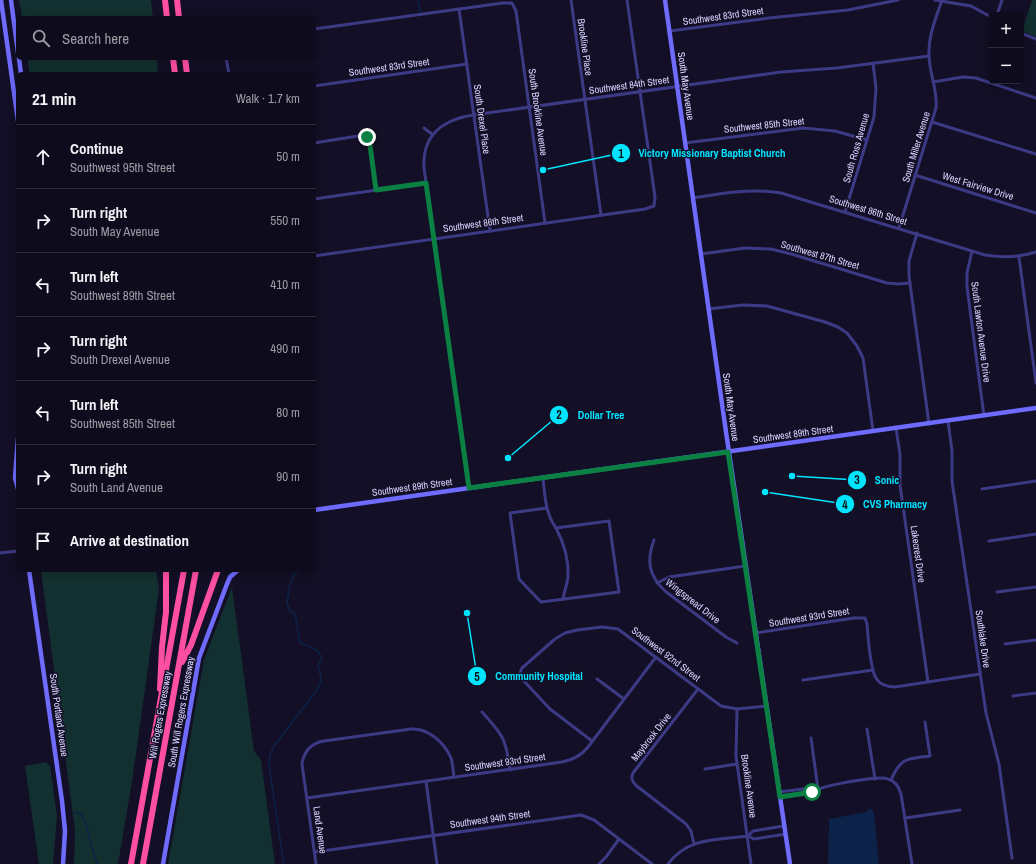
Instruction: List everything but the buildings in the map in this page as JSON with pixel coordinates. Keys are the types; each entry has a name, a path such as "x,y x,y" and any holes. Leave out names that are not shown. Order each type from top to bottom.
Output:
{"highway":[{"path":"164,0 167,16"},
{"path":"177,0 179,16"},
{"path":"173,60 175,72"},
{"path":"185,60 187,72"},
{"path":"158,717 166,604 166,572"},
{"name":"Will Rogers Expressway","path":"132,864 184,572"},
{"name":"Will Rogers Expressway","path":"143,864 196,572"},
{"path":"179,668 191,645 217,572"}],"main road":[{"path":"1,0 16,107"},
{"path":"11,0 16,38"},
{"name":"South May Avenue","path":"665,0 728,452 790,864"},
{"path":"19,60 21,72"},
{"name":"Southwest 89th Street","path":"316,510 1036,408"},
{"path":"16,465 16,482"},
{"name":"South Portland Avenue","path":"29,572 62,801 64,832 63,864"},
{"name":"South Will Rogers Expressway","path":"163,864 200,658 227,584 230,577 236,572"}],"street":[{"name":"Brookline Place","path":"571,0 600,215"},
{"path":"627,0 640,91"},
{"name":"Southwest 83rd Street","path":"670,32 769,18 848,10 898,0"},
{"path":"935,0 971,6 988,15"},
{"path":"998,12 1002,0"},
{"name":"South Miller Avenue","path":"899,228 936,105 929,56 932,30 941,1"},
{"name":"South Brookline Avenue","path":"459,9 503,2 512,3 516,11 546,223"},
{"path":"316,29 459,9"},
{"name":"South Drexel Place","path":"459,9 490,231"},
{"path":"1024,34 1036,39"},
{"name":"Southwest 84th Street","path":"469,488 424,168 424,153 433,135 442,125 459,117 640,91 793,71 837,68 929,56"},
{"path":"226,60 229,72"},
{"name":"South Ross Avenue","path":"845,212 874,117 876,81 873,63"},
{"name":"Southwest 83rd Street","path":"316,86 466,64"},
{"path":"933,82 963,77 976,78 1036,98"},
{"name":"Southwest 86th Street","path":"316,256 645,209 654,206 655,197 640,91"},
{"path":"932,122 1036,154"},
{"path":"424,128 433,135"},
{"name":"Southwest 85th Street","path":"685,143 803,128 835,131 867,140"},
{"path":"316,143 358,136 367,137 370,145 376,190"},
{"name":"West Fairview Drive","path":"916,175 1036,213"},
{"path":"316,199 426,183"},
{"name":"Southwest 86th Street","path":"693,198 744,191 772,191 799,197 972,251 999,257 1018,257 1036,252"},
{"path":"917,233 909,261 909,283 929,424"},
{"name":"Southwest 87th Street","path":"701,254 745,248 770,249 887,283 909,283"},
{"name":"South Lawton Avenue Drive","path":"972,251 967,273 967,287 984,416"},
{"path":"1018,257 1036,383"},
{"path":"708,309 743,305 776,308 833,325 847,333 860,350 864,363 874,432"},
{"name":"Southlake Drive","path":"948,421 952,450 952,481 980,674 986,713 999,764 1012,858"},
{"name":"Lakecrest Drive","path":"896,428 900,454 900,485 928,682"},
{"path":"543,478 546,508 562,539 567,562 568,578 563,599"},
{"path":"982,489 1036,481"},
{"path":"546,508 510,513 519,579 541,602 619,592 609,521 556,528"},
{"path":"989,541 1036,534"},
{"name":"Wingspread Drive","path":"654,540 649,560 652,575 657,583 665,591 713,628 737,643"},
{"path":"0,553 16,551"},
{"path":"657,583 665,578 674,576 746,566"},
{"path":"997,592 1036,587"},
{"name":"Southwest 93rd Street","path":"756,633 854,618 864,618 867,624 873,670"},
{"name":"Southwest 92nd Street","path":"592,741 550,709 522,679 520,673 522,668 558,636 572,631 597,627 618,629 721,706 737,709 766,706"},
{"path":"1005,644 1036,640"},
{"name":"Southwest 93rd Street","path":"307,798 569,761 581,754 592,741 656,657"},
{"path":"803,680 873,670 878,680 889,687 980,674"},
{"path":"597,679 624,699"},
{"name":"Maybrook Drive","path":"694,844 691,831 686,824 634,784 632,777 698,688"},
{"path":"1012,696 1036,693"},
{"name":"Brookline Avenue","path":"737,709 735,740 737,764 751,864"},
{"path":"482,712 497,728 504,739 510,770"},
{"path":"891,780 896,769 906,760 930,756 925,722"},
{"path":"307,798 302,762 307,751 313,745 324,741 407,729 423,730 434,737 450,756 454,777"},
{"path":"867,729 875,779"},
{"path":"811,738 818,789"},
{"path":"705,769 737,764"},
{"path":"780,795 812,792 837,784 883,778 891,780 900,790 912,864"},
{"path":"426,781 437,864"},
{"name":"Land Avenue","path":"307,798 316,864"},
{"path":"905,818 960,810"},
{"name":"Southwest 94th Street","path":"315,852 581,814 594,820 652,864"},
{"path":"748,836 753,831 784,826"},
{"path":"668,864 680,851 694,844 748,836 754,839 786,834"},
{"path":"599,864 619,839"}],"green space":[{"path":"19,0 151,0 153,16 22,16"},
{"path":"1032,0 1036,0 1036,37 1024,32 1024,25"},
{"path":"27,60 157,60 158,72 30,72"},
{"path":"41,572 156,572 159,589 132,782 118,864 74,864 75,831"},
{"path":"232,587 254,751 261,760 275,864 168,864 204,660"},
{"path":"47,762 50,766 57,816 53,864 39,864 25,766"}],"water":[{"path":"870,808 874,812 879,864 828,864 829,819 866,812"}],"waterway":[{"path":"418,0 420,11"},
{"path":"284,864 269,766 270,755 274,746 317,690 321,680 318,665 322,659 314,648 300,643 295,613 290,611 287,603 290,584 293,576 298,572"},
{"path":"73,812 81,814 84,819 97,864"}],"place":[{"name":"Victory Missionary Baptist Church","path":"543,170"},
{"name":"Dollar Tree","path":"508,458"},
{"name":"Sonic","path":"792,476"},
{"name":"CVS Pharmacy","path":"765,492"},
{"name":"Community Hospital","path":"467,613"}],"route":[{"path":"367,137 370,145 376,190 426,183 469,488 728,452 780,797 812,792"}]}
